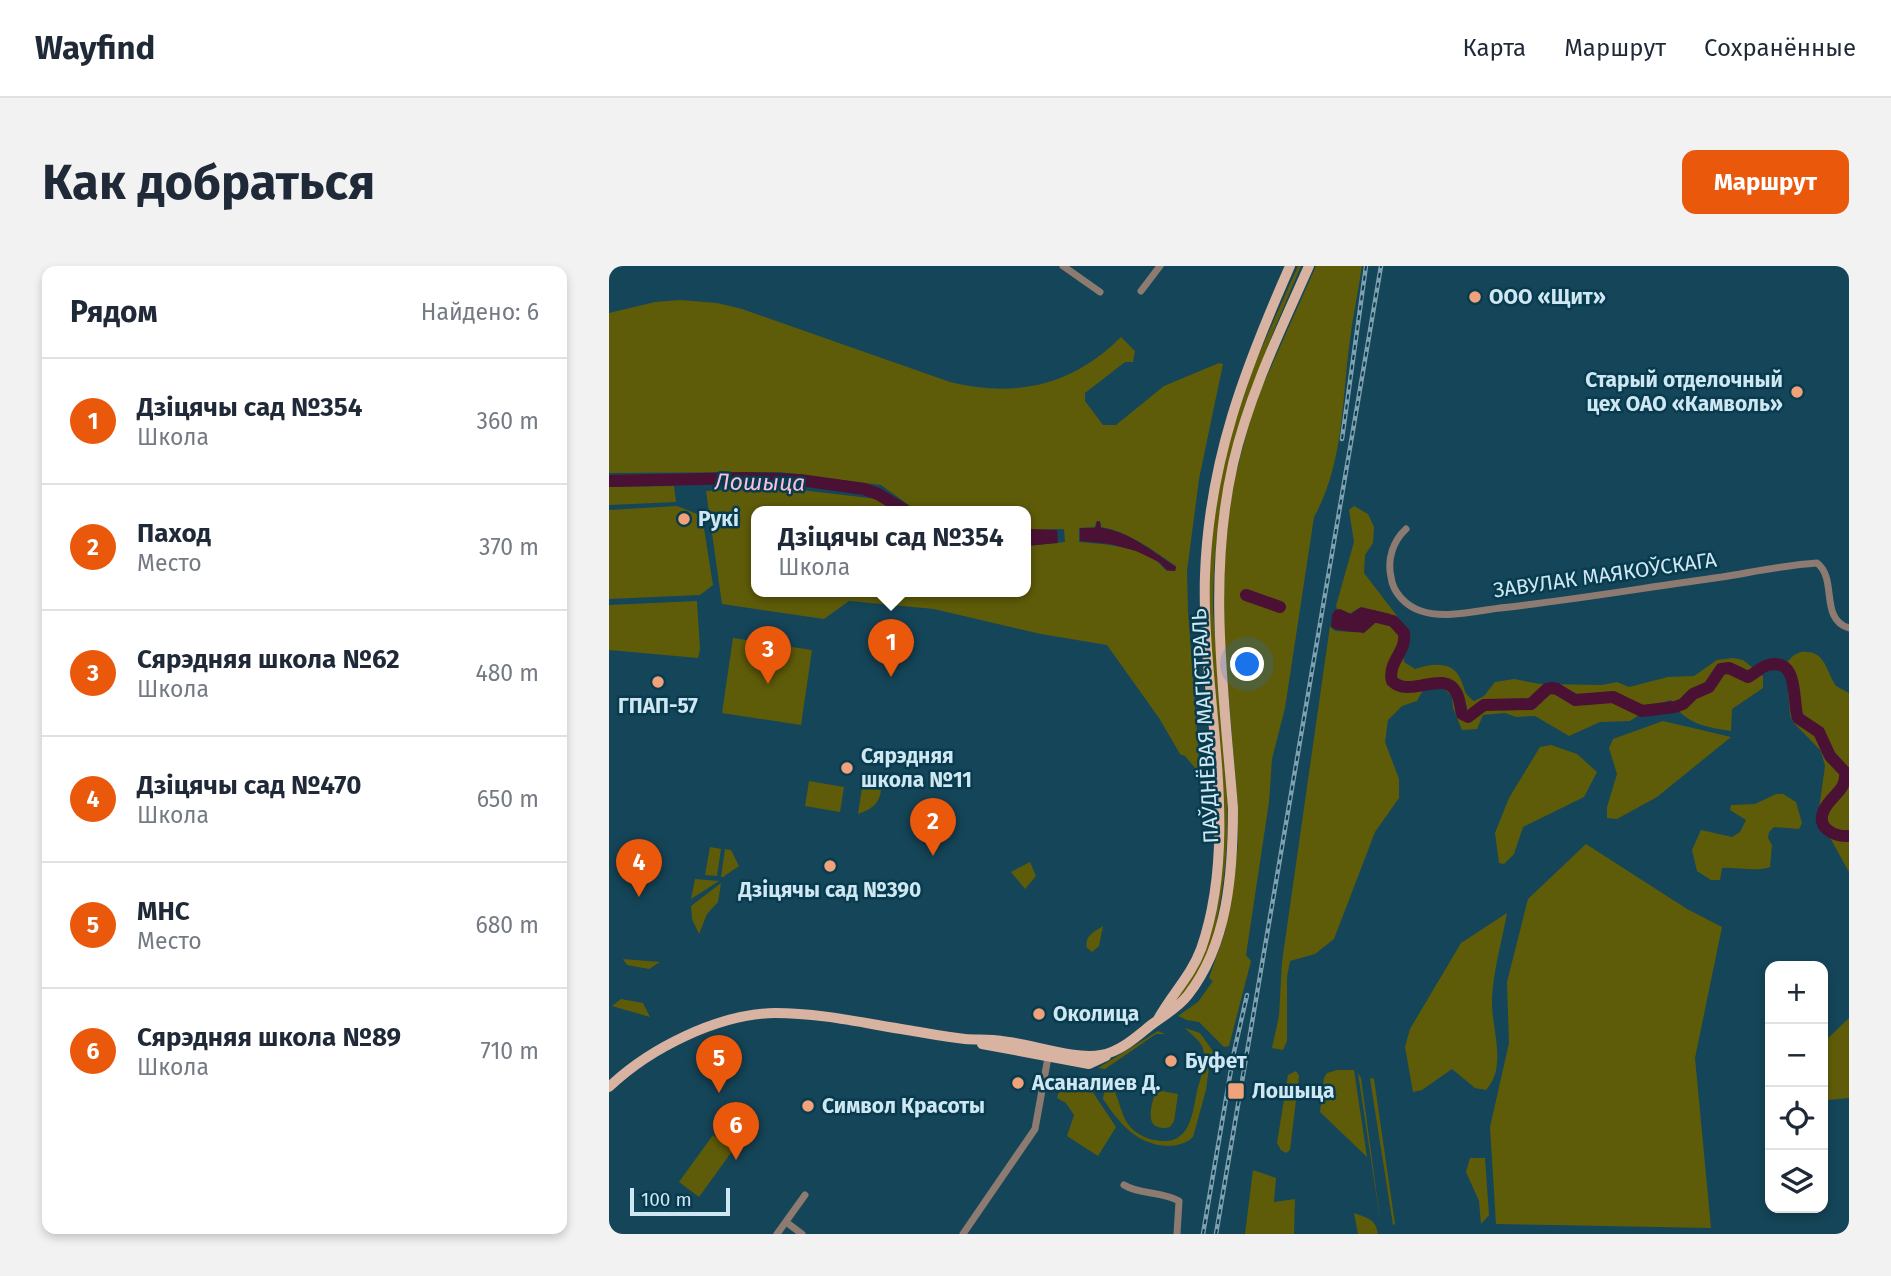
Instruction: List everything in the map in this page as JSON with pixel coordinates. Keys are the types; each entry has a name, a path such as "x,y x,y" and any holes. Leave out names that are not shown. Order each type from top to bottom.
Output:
{"main road":[{"name":"ПАЎДНЁВАЯ МАГІСТРАЛЬ","path":"1157,1021 1166,1004 1192,970 1200,951 1209,916 1217,856 1219,821 1205,614 1207,541 1214,490 1243,379 1290,266"},
{"name":"ПАЎДНЁВАЯ МАГІСТРАЛЬ","path":"1157,1021 1172,1012 1187,996 1207,967 1222,919 1233,840 1218,604 1224,513 1233,464 1258,380 1309,266"},
{"path":"609,1087 625,1072 664,1045 712,1026 766,1014 829,1017 1049,1053 1089,1065 1113,1052 1157,1021"}],"street":[{"path":"1063,266 1100,292"},
{"path":"1141,291 1160,266"},
{"name":"ЗАВУЛАК МАЯКОЎСКАГА","path":"1406,529 1393,547 1390,574 1398,595 1422,612 1442,614 1528,605 1817,564 1825,575 1837,623 1849,628"},
{"path":"963,1234 1035,1129 1049,1053"},
{"path":"1124,1185 1135,1191 1145,1191 1179,1201 1177,1234"},
{"path":"776,1234 805,1195"},
{"path":"786,1222 802,1234"}],"shaded area":[{"path":"1298,266 1301,266 1266,350 1238,432 1220,516 1213,608 1227,793 1225,866 1208,955 1171,1007 1183,989 1218,885 1208,600 1213,523 1219,485 1231,433 1254,365"},
{"path":"1316,266 1362,266 1350,337 1336,456 1324,497 1314,517 1285,708 1272,759 1269,802 1246,955 1251,961 1229,1046 1224,1047 1199,1022 1178,1016 1198,1002 1213,981 1209,978 1225,932 1238,846 1238,809 1222,592 1229,511 1254,405"},
{"path":"680,300 717,303 742,309 950,382 998,389 1042,384 1063,377 1102,354 1121,337 1135,351 1133,362 1125,362 1085,393 1085,401 1103,425 1116,425 1164,386 1219,363 1223,364 1199,479 1187,571 1200,774 1185,756 1180,754 1159,718 1107,645 1041,634 934,609 849,601 824,619 722,604 706,491 775,487 878,499 887,506 751,506 751,597 1031,597 1031,545 1065,542 1064,529 1031,530 1031,506 910,506 881,485 780,472 609,473 609,313 655,302","holes":["1097,521 1100,521 1101,527 1131,537 1176,566 1175,571 1167,571 1151,557 1132,549 1079,542 1079,528 1095,527"]},
{"path":"674,486 676,502 609,505 609,487"},
{"path":"677,506 702,516 713,585 700,595 609,599 609,510"},
{"path":"1354,506 1368,514 1374,527 1373,543 1365,555 1364,573 1397,616 1404,662 1415,669 1434,665 1452,668 1466,693 1474,701 1484,696 1495,682 1514,679 1540,684 1602,685 1617,682 1629,687 1668,677 1694,676 1717,660 1733,658 1743,660 1763,676 1763,688 1732,709 1731,731 1704,726 1689,719 1671,700 1655,705 1630,721 1600,722 1569,736 1535,716 1516,717 1505,713 1483,715 1477,729 1462,730 1453,708 1452,696 1437,683 1424,688 1417,701 1402,706 1388,720 1385,742 1399,779 1399,798 1375,832 1334,939 1315,954 1290,961 1287,977 1287,1041 1283,1050 1272,1048 1279,1016 1282,962 1330,626 1335,631 1362,631 1390,618 1359,608 1349,614 1336,606 1354,542 1349,510"},
{"path":"1097,521 1100,522 1101,528 1121,533 1150,549 1176,567 1175,571 1167,570 1159,562 1136,551 1110,544 1080,541 1080,528 1095,528"},
{"path":"1031,529 1057,530 1058,543 1031,546"},
{"path":"697,601 700,649 698,658 609,650 609,605"},
{"path":"1361,607 1390,614 1390,618 1384,623 1375,623 1364,633 1331,627 1335,610 1340,609 1351,614"},
{"path":"733,638 812,650 801,725 722,713"},
{"path":"1801,652 1809,652 1820,658 1836,686 1849,693 1849,872 1818,816 1825,766 1821,751 1793,722 1790,715 1786,663"},
{"path":"1663,721 1731,737 1657,797 1617,819 1607,818 1607,807 1617,774 1609,748 1613,739"},
{"path":"1551,745 1577,754 1597,772 1584,797 1523,827 1514,854 1504,864 1499,863 1495,833 1509,798 1540,747"},
{"path":"809,781 844,787 840,812 805,806"},
{"path":"862,788 881,790 874,806 858,814"},
{"path":"1776,794 1783,794 1796,802 1802,823 1799,829 1774,827 1769,832 1768,838 1772,845 1770,867 1722,868 1720,880 1711,880 1697,871 1692,850 1701,830 1732,837 1740,832 1746,820 1730,810 1731,805 1755,804"},
{"path":"1586,844 1687,909 1722,927 1695,1058 1711,1228 1496,1224 1490,1127 1509,1043 1507,982 1528,899"},
{"path":"710,847 721,849 717,876 705,875"},
{"path":"725,849 731,850 739,866 721,877"},
{"path":"1030,862 1036,876 1025,889 1011,872"},
{"path":"695,879 719,881 691,899"},
{"path":"721,883 718,902 707,914 699,934 692,919 691,906"},
{"path":"1507,913 1492,1000 1497,1046 1493,1080 1486,1090 1475,1088 1452,1069 1422,1090 1413,1092 1405,1047 1410,1029 1461,943"},
{"path":"1103,926 1099,946 1092,952 1087,948 1087,940"},
{"path":"623,959 660,962 649,969 627,965"},
{"path":"621,999 643,1003 650,1017 612,1006"},
{"path":"1849,1018 1849,1098 1828,1100 1828,1038"},
{"path":"1185,1028 1200,1033 1215,1054 1210,1059 1206,1090 1193,1137 1178,1145 1157,1145 1138,1137 1116,1116 1103,1099 1106,1080 1132,1129 1148,1138 1174,1140 1185,1130 1192,1115 1204,1057 1201,1045"},
{"path":"1158,1031 1165,1034 1156,1034 1105,1069 1098,1068"},
{"path":"1354,1070 1367,1157 1320,1112 1324,1078 1327,1073"},
{"path":"1296,1071 1299,1076 1290,1150 1286,1153 1277,1143 1288,1075"},
{"path":"1358,1073 1361,1078 1381,1226"},
{"path":"1063,1078 1080,1081 1090,1088 1116,1127 1098,1156 1067,1136 1074,1115 1066,1103 1057,1098"},
{"path":"1370,1079 1374,1079 1395,1224 1393,1225"},
{"path":"1162,1091 1178,1094 1174,1121 1170,1127 1162,1128 1153,1123 1151,1112 1155,1093"},
{"path":"713,1135 733,1150 699,1197 679,1182"},
{"path":"1470,1158 1485,1158 1489,1215 1481,1224 1479,1201 1466,1172"},
{"path":"1253,1170 1276,1178 1274,1202 1295,1199 1294,1234 1245,1234"},
{"path":"1354,1213 1373,1222 1378,1234 1358,1234"}],"waterway":[{"name":"Лошыца","path":"609,481 747,478 800,480 864,489 898,506"},
{"name":"Лошыца","path":"1246,595 1280,607"},
{"name":"Лошыца","path":"1373,616 1393,621 1404,633 1403,646 1392,668 1392,681 1399,686 1408,687 1435,683 1450,686 1457,694 1462,714 1468,717 1484,705 1531,704 1547,689 1552,688 1575,700 1613,697 1642,711 1675,707 1709,687 1721,669 1729,668 1748,677 1765,666 1778,664 1785,668 1793,682 1798,718 1819,732 1830,756 1845,772 1844,784 1824,810 1822,822 1833,833 1849,836"}],"railway":[{"path":"1342,439 1366,266"},
{"path":"1216,1234 1381,266"},
{"path":"1203,1234 1234,1052 1247,995"}],"place":[{"name":"ООО «Щит»","path":"1475,297"},
{"name":"Старый отделочный цех ОАО «Камволь»","path":"1797,392"},
{"name":"Рукі","path":"684,519"},
{"name":"Дзіцячы сад №354","path":"891,677"},
{"name":"ГПАП-57","path":"658,682"},
{"name":"Сярэдняя школа №62","path":"768,684"},
{"name":"Сярэдняя школа №11","path":"847,768"},
{"name":"Паход","path":"933,856"},
{"name":"Дзіцячы сад №390","path":"830,866"},
{"name":"Дзіцячы сад №470","path":"639,897"},
{"name":"Околица","path":"1039,1014"},
{"name":"Буфет","path":"1171,1061"},
{"name":"Асаналиев Д.","path":"1018,1083"},
{"name":"Лошыца","path":"1236,1091"},
{"name":"МНС","path":"719,1093"},
{"name":"Символ Красоты","path":"808,1106"},
{"name":"Сярэдняя школа №89","path":"736,1160"}]}
